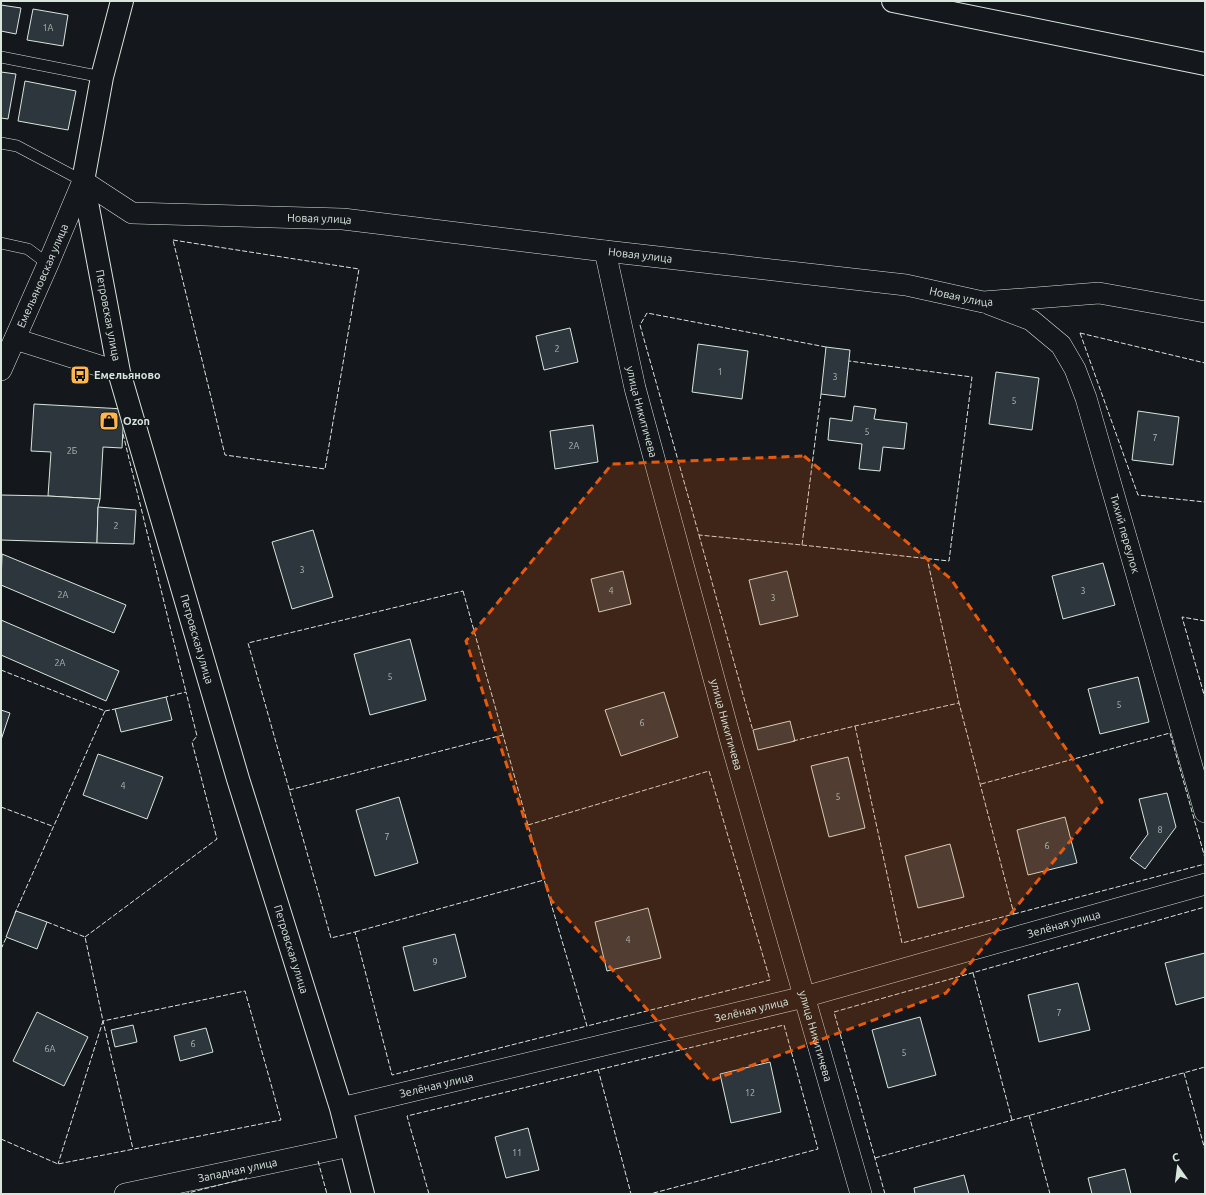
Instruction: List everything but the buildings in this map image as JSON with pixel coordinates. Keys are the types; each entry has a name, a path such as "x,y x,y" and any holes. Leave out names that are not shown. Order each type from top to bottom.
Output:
{"street":[{"name":"Петровская улица","path":"122,1 102,77 83,181 119,372 238,779 340,1108 363,1194"},
{"path":"893,1 1205,64"},
{"name":"Новая улица","path":"83,181 132,213 343,219 605,251 906,285 983,302 1099,293 1205,312"},
{"name":"Емельяновская улица","path":"1,370 8,338 48,264 83,181"},
{"name":"улица Никитичева","path":"605,251 637,396 732,745 861,1194"},
{"name":"Тихий переулок","path":"983,302 1031,320 1061,345 1075,369 1086,398 1205,812"},
{"path":"8,338 119,372"},
{"name":"Зелёная улица","path":"340,1108 804,997 1205,884"},
{"name":"Западная улица","path":"125,1194 350,1146"}],"lane":[{"path":"1,57 102,77"},
{"path":"1,143 17,146 83,181"},
{"path":"1,243 28,249 48,264"}],"highlighted area":[{"path":"804,456 951,579 1102,802 946,993 710,1081 551,900 466,641 612,464"}],"fence":[{"path":"173,240 359,269 325,469 225,455 173,240"},
{"path":"821,394 802,545 699,535 640,325 647,313 826,347"},
{"path":"1080,333 1138,495 1205,502"},
{"path":"1080,333 1205,363"},
{"path":"802,545 949,561 972,377 849,361"},
{"path":"123,434 186,692"},
{"path":"699,535 753,731"},
{"path":"793,741 959,703 927,558"},
{"path":"463,591 528,825 587,1026 392,1075 355,932 331,938 248,643 463,591"},
{"path":"1205,621 1182,617 1205,698"},
{"path":"1,670 105,711 15,913"},
{"path":"85,937 217,839 192,742 197,736 186,692 166,697"},
{"path":"855,726 902,943 1014,914 959,703"},
{"path":"105,711 115,709"},
{"path":"981,784 1170,733 1205,858"},
{"path":"289,790 503,735"},
{"path":"528,825 709,771 770,980 587,1026"},
{"path":"1,807 52,826"},
{"path":"1014,914 1205,864"},
{"path":"355,932 544,880"},
{"path":"885,1194 834,1012 1205,907"},
{"path":"47,922 85,937 103,1021 58,1164"},
{"path":"1,949 7,936"},
{"path":"973,973 1012,1120"},
{"path":"1,1139 58,1164 281,1120 245,991 103,1021 133,1149"},
{"path":"429,1194 407,1116 784,1025 818,1149 650,1194"},
{"path":"875,1158 1205,1067"},
{"path":"598,1069 631,1194"},
{"path":"1184,1073 1205,1150"},
{"path":"1029,1115 1050,1194"},
{"path":"318,1161 327,1194"},
{"path":"184,1194 247,1178"}],"place":[{"name":"Емельяново","path":"80,375"},
{"name":"Ozon","path":"109,421"}]}
